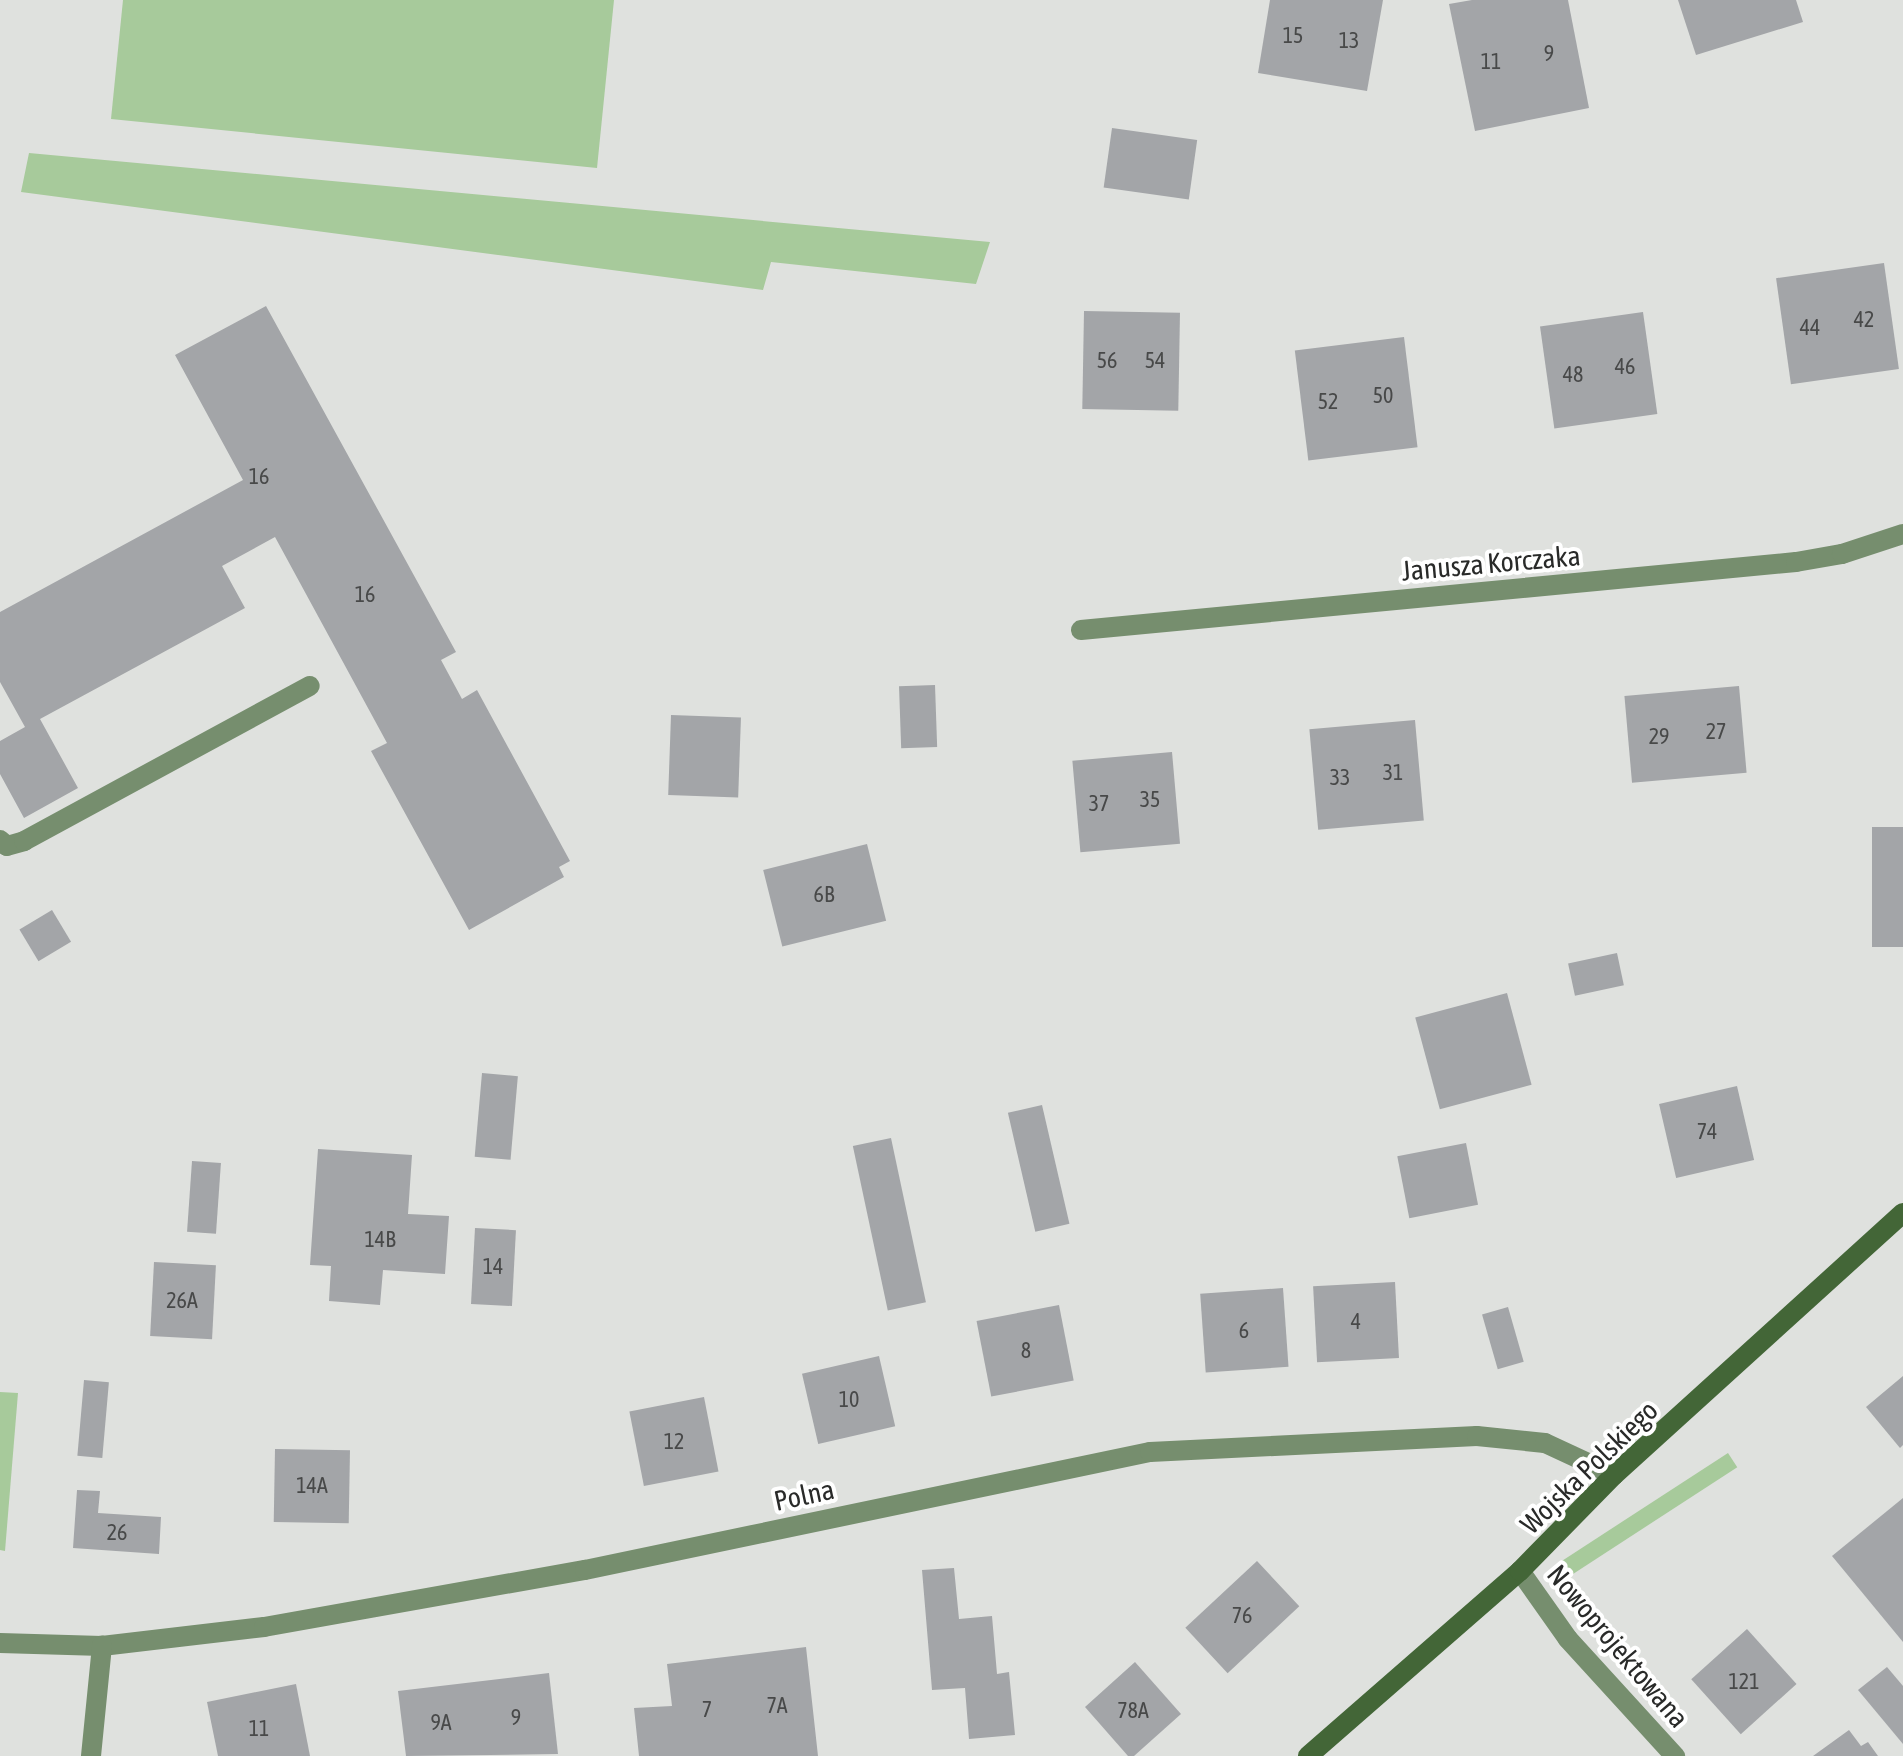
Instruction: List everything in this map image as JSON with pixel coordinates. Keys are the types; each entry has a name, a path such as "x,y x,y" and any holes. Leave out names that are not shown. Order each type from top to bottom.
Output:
{"main road":[{"name":"Wojska Polskiego","path":"1308,1756 1520,1572 1614,1476 1903,1213"}],"street":[{"name":"Janusza Korczaka","path":"1081,630 1796,562 1842,554 1903,534"},
{"path":"0,840 7,846 24,841 310,686"},
{"name":"Polna","path":"0,1643 102,1646 264,1627 421,1601 1150,1452 1476,1436 1545,1443 1614,1476"},
{"name":"Nowoprojektowana","path":"1520,1572 1568,1639 1675,1756"},
{"path":"92,1756 102,1646"}],"green space":[{"path":"123,0 614,0 597,168 111,119"},
{"path":"29,153 990,242 976,284 771,262 763,290 21,192"},
{"path":"0,1392 18,1393 5,1551 0,1550"},
{"path":"1728,1453 1737,1467 1565,1579 1556,1565"}],"building":[{"path":"1270,0 1383,0 1367,91 1258,73"},
{"path":"1472,0 1568,0 1589,108 1475,131 1449,4"},
{"path":"1678,0 1796,0 1803,22 1696,55"},
{"path":"1112,128 1197,140 1189,199 1104,187"},
{"path":"1884,263 1899,369 1791,384 1776,278"},
{"path":"266,306 456,652 441,660 462,699 477,690 570,861 559,867 564,877 469,930 371,751 387,743 275,537 222,566 245,608 40,719 78,788 24,818 0,774 0,741 25,727 0,682 0,612 243,480 175,355"},
{"path":"1084,311 1180,313 1178,411 1082,409"},
{"path":"1643,312 1657,414 1554,428 1540,326"},
{"path":"1404,337 1418,447 1308,461 1295,350"},
{"path":"935,685 937,747 901,748 899,686"},
{"path":"1739,686 1747,773 1632,783 1624,696"},
{"path":"671,715 741,717 738,797 668,795"},
{"path":"1415,720 1424,821 1318,830 1309,729"},
{"path":"1172,752 1180,844 1080,852 1072,761"},
{"path":"1872,827 1903,827 1903,947 1872,947"},
{"path":"867,844 886,921 782,947 763,870"},
{"path":"52,910 71,942 38,961 19,930"},
{"path":"1617,953 1624,985 1575,996 1568,963"},
{"path":"1507,993 1532,1085 1440,1109 1415,1018"},
{"path":"482,1073 518,1076 511,1160 475,1157"},
{"path":"1737,1086 1754,1160 1676,1178 1659,1104"},
{"path":"1042,1105 1069,1224 1035,1232 1008,1113"},
{"path":"891,1138 926,1302 888,1310 853,1146"},
{"path":"1466,1143 1478,1205 1409,1218 1397,1156"},
{"path":"318,1149 412,1155 408,1214 449,1216 445,1274 383,1270 380,1305 329,1301 331,1266 310,1265"},
{"path":"192,1161 221,1163 216,1234 187,1232"},
{"path":"475,1228 516,1230 512,1306 471,1304"},
{"path":"154,1262 216,1265 212,1339 150,1336"},
{"path":"1395,1282 1399,1358 1317,1362 1313,1286"},
{"path":"1283,1288 1289,1367 1206,1373 1200,1294"},
{"path":"1059,1305 1074,1381 991,1397 977,1321"},
{"path":"1508,1307 1524,1362 1498,1369 1482,1314"},
{"path":"879,1356 895,1426 818,1444 802,1374"},
{"path":"1903,1376 1903,1445 1900,1448 1866,1407"},
{"path":"84,1380 109,1382 102,1458 77,1456"},
{"path":"704,1397 719,1472 644,1486 629,1412"},
{"path":"275,1449 350,1450 349,1523 274,1522"},
{"path":"77,1490 100,1491 98,1513 161,1517 159,1554 73,1548"},
{"path":"1903,1498 1903,1642 1832,1556"},
{"path":"1257,1561 1299,1606 1228,1673 1185,1628"},
{"path":"954,1568 959,1619 992,1616 997,1674 1009,1672 1015,1735 969,1739 965,1688 932,1690 922,1570"},
{"path":"1747,1629 1797,1684 1741,1734 1691,1679"},
{"path":"806,1647 818,1756 639,1756 634,1708 672,1706 667,1664"},
{"path":"1135,1662 1181,1714 1134,1756 1128,1756 1085,1707"},
{"path":"1887,1667 1903,1686 1903,1744 1858,1690"},
{"path":"549,1673 558,1754 406,1756 398,1691"},
{"path":"296,1684 310,1756 218,1756 207,1702"},
{"path":"1849,1730 1861,1746 1868,1742 1878,1756 1813,1756"}]}
